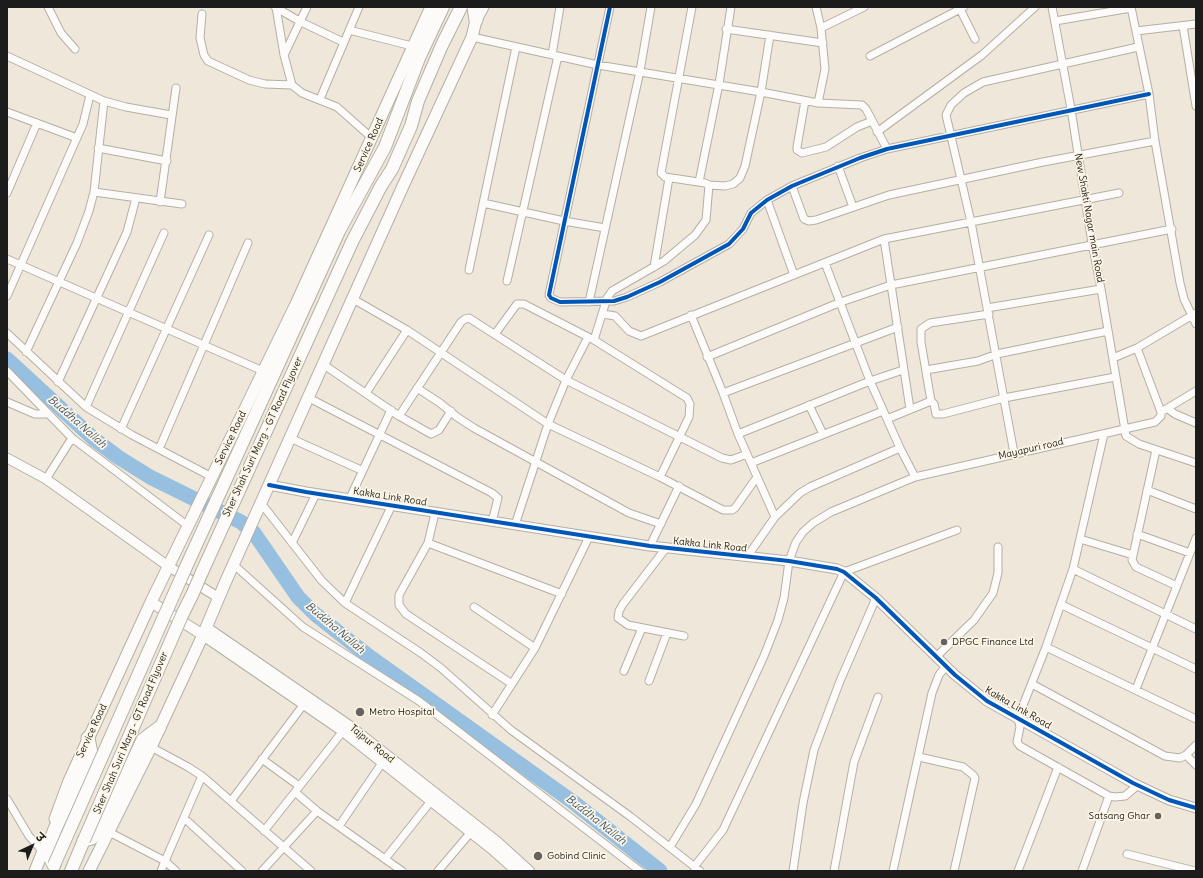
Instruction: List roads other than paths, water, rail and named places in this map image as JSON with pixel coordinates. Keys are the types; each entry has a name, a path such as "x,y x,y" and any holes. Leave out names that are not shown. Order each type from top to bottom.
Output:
{"highway":[{"name":"Sher Shah Suri Marg - GT Road Flyover","path":"53,868 186,567 339,231 385,147 419,58 443,7"},
{"name":"Sher Shah Suri Marg - GT Road Flyover","path":"70,871 219,531 257,452 352,242 381,186 392,169 411,126 424,87 461,7"},
{"path":"84,840 92,838 101,829 144,740 159,728"},
{"path":"53,868 47,851 55,829 91,753 88,738"}],"main road":[{"name":"Service Road","path":"35,871 66,786 168,566 263,371 372,138 430,7"},
{"path":"89,871 151,747 205,631 233,564 324,365 419,150 472,37 475,13 483,7"},
{"path":"151,602 205,631"},
{"name":"Tajpur Road","path":"205,631 343,731 518,871"},
{"name":"Tajpur Road","path":"205,631 348,725 496,842 529,871"}],"street":[{"path":"48,7 61,33 75,49"},
{"path":"276,7 301,22 343,42"},
{"path":"276,7 284,55 292,85 302,93 320,99 342,111 372,138"},
{"path":"284,55 307,7"},
{"path":"320,99 358,7"},
{"path":"507,281 555,56 560,7"},
{"path":"610,7 564,221 550,295 553,300 560,302 606,302 627,297 660,282 728,244 743,229 750,213 767,200 792,186 838,166 887,149 1149,94"},
{"path":"589,302 640,70 651,7"},
{"path":"692,7 661,169 663,176 709,185 728,186 740,178 745,166 761,92 770,35"},
{"path":"699,182 719,84 726,29 731,7"},
{"path":"816,7 821,28 825,73 818,103"},
{"path":"821,28 864,7"},
{"path":"877,132 982,55 1035,7"},
{"name":"New Shakti Nagar main Road","path":"1052,7 1079,156 1092,243 1102,289 1115,377 1125,430"},
{"path":"1055,21 1131,7 1138,47 1149,94 1155,140 1172,229 1180,283 1194,315 1196,324"},
{"path":"870,56 961,8 975,39"},
{"path":"202,14 200,38 204,56 208,61 249,80 265,84 292,85"},
{"path":"1136,31 1196,24"},
{"path":"1183,26 1193,75 1196,106"},
{"path":"726,29 823,43"},
{"path":"349,30 412,46"},
{"path":"472,37 598,65 640,70 679,79 719,84 818,103 862,105 866,109 887,149"},
{"path":"469,270 516,47"},
{"path":"1014,453 972,222 950,137 946,115 948,109 960,96 983,82 1138,47"},
{"path":"7,56 104,101 126,107 171,115"},
{"path":"160,202 167,161 171,115 176,88"},
{"path":"7,296 83,124 90,95"},
{"path":"26,352 84,226 94,192 104,101"},
{"path":"805,101 797,147 797,150 802,153 826,147 857,127 872,120"},
{"path":"7,112 77,138"},
{"path":"7,194 37,123"},
{"path":"792,186 801,215 804,219 809,221 889,195 1155,140"},
{"path":"98,148 167,161"},
{"path":"838,166 854,207"},
{"path":"654,267 669,178"},
{"path":"515,525 548,424 566,380 591,339 610,294 615,289 654,267 681,247 703,226 708,213 709,185"},
{"path":"94,192 182,204"},
{"path":"602,314 615,316 629,331 641,336 884,239 1119,193"},
{"path":"58,382 126,232 136,198"},
{"path":"767,200 794,274"},
{"path":"483,203 564,221 605,228"},
{"path":"707,357 841,302 891,284 980,268 1092,243 1172,229"},
{"path":"86,407 164,233"},
{"path":"121,428 165,328 209,235"},
{"path":"884,239 910,409"},
{"path":"159,449 248,243"},
{"path":"7,259 263,371"},
{"path":"825,263 870,381 900,448 915,477"},
{"path":"1102,289 930,323 923,326 920,332 931,401 934,404 935,412 939,414 1004,398 1115,377"},
{"path":"353,299 407,330 548,424 679,486 707,503 728,511 735,508 742,501 757,477"},
{"path":"495,334 519,302 591,339 687,398 691,410 660,477"},
{"path":"691,315 738,434 775,517"},
{"path":"1113,358 1137,348 1194,315"},
{"path":"399,416 441,352 465,319 474,320 566,380 727,460 747,454"},
{"path":"723,393 898,327"},
{"path":"366,393 407,330"},
{"path":"926,370 978,361 996,354 1108,331"},
{"path":"7,333 86,407 121,428 212,477"},
{"path":"1137,348 1165,411 1196,423"},
{"path":"324,365 399,416 431,434 439,430 451,411"},
{"path":"738,434 870,381 903,370"},
{"path":"7,371 72,438 190,523"},
{"path":"417,388 474,428 536,463 629,513 661,524"},
{"name":"Mayapuri road","path":"670,847 696,804 764,656 778,620 784,598 789,561 796,542 813,523 831,512 915,477 1014,453 1125,430 1156,422 1165,411 1196,391"},
{"path":"309,398 497,496 498,501 492,522"},
{"path":"887,419 931,401"},
{"path":"7,402 34,414 48,414"},
{"path":"809,405 823,434"},
{"path":"350,498 361,470 390,410"},
{"path":"751,463 884,411"},
{"path":"1125,430 1129,439 1156,450 1196,463"},
{"path":"1104,434 1073,569 1062,605 1018,718 1020,727 1017,742 1018,745 1109,796 1125,796 1138,785"},
{"path":"46,480 72,438"},
{"path":"290,438 361,470"},
{"path":"747,557 775,517 789,502 810,487 900,448"},
{"path":"1156,450 1132,560 1136,567 1178,586"},
{"path":"9,462 46,480 168,566 219,598"},
{"name":"Kakka Link Road","path":"269,485 316,494 350,498 589,537 666,548 789,561 837,569 844,572 876,598 936,657 987,701 1138,785 1169,800 1195,807"},
{"path":"650,546 679,486"},
{"path":"1147,490 1196,509"},
{"path":"292,543 316,494"},
{"path":"345,603 392,505"},
{"path":"259,507 292,543 322,581 345,603 441,668 492,715 541,753 670,847 697,869 723,830 844,572 957,530"},
{"path":"435,513 428,543 399,595 398,600 402,611 512,684"},
{"path":"1137,534 1190,553"},
{"path":"492,715 535,648 589,537"},
{"path":"1136,689 1196,538"},
{"path":"1080,539 1133,555"},
{"path":"428,543 562,594"},
{"path":"936,657 974,620 987,604 993,593 998,573 998,547"},
{"path":"666,548 622,604 617,614 618,618 623,623 684,636"},
{"path":"233,564 303,627 419,702 640,871"},
{"path":"1073,569 1196,629"},
{"path":"793,871 803,803 814,750 840,681 876,598"},
{"path":"1062,605 1196,669"},
{"path":"474,608 535,648"},
{"path":"624,671 642,628"},
{"path":"649,681 667,633"},
{"path":"1046,647 1196,719"},
{"path":"893,871 932,694 939,675 946,666"},
{"path":"1032,684 1165,756 1180,758 1186,755 1196,745"},
{"path":"834,871 854,762 878,697"},
{"path":"231,801 304,704"},
{"path":"264,831 343,731"},
{"path":"151,747 202,776 311,871"},
{"path":"1186,755 1196,765"},
{"path":"919,757 963,767 975,778 954,871"},
{"path":"262,759 297,789 317,811 400,871"},
{"path":"338,826 382,763"},
{"path":"1018,871 1058,767"},
{"path":"161,871 202,776"},
{"path":"1082,871 1109,796"},
{"path":"7,799 29,836 43,852"},
{"path":"385,859 431,801"},
{"path":"262,871 317,811"},
{"path":"184,818 242,871"},
{"path":"109,832 165,861 176,871"},
{"path":"438,871 471,832"},
{"path":"1127,854 1176,869 1195,871"}],"waterway":[{"name":"Buddha Nallah","path":"7,359 94,439 118,457 150,477 241,522 254,533 298,597 315,614 366,654 573,802 660,871"}],"place":[{"name":"DPGC Finance Ltd","path":"944,642"},
{"name":"Metro Hospital","path":"360,712"},
{"name":"Satsang Ghar","path":"1158,816"},
{"name":"Gobind Clinic","path":"538,856"}]}
